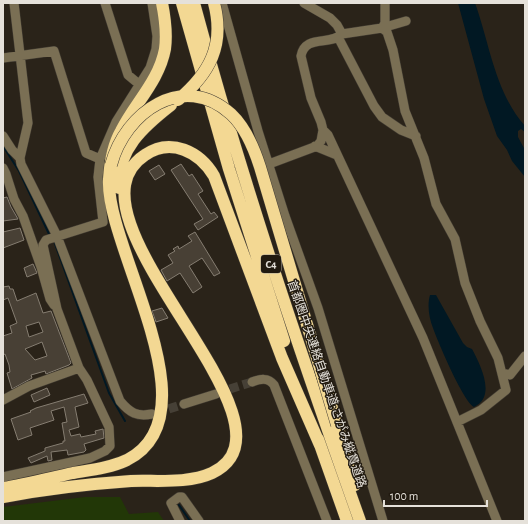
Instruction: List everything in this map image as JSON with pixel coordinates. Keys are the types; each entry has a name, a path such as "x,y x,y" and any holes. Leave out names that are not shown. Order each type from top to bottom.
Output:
{"highway":[{"path":"3,488 120,463 142,449 156,428 160,415 161,388 158,356 140,295 116,225 109,195 105,162 121,131 152,83 163,58 166,31 162,3"},
{"name":"C4","path":"182,3 251,241 320,446 347,521"},
{"name":"首都圏中央連絡自動車道;さがみ縦貫道路","path":"194,3 241,166 285,309 360,521"},
{"path":"3,497 102,483 197,478 218,470 231,456 236,444 237,430 228,402 195,340 143,253 129,223 119,190 120,171 123,159 138,134 199,80 212,58 218,29 214,3"},
{"path":"105,162 130,125 147,109 164,100 185,97 209,101 224,109 238,122 248,137 260,166 366,521"},
{"path":"129,223 124,201 124,188 127,176 138,160 149,152 172,147 187,150 205,163 218,184 279,350 320,446"}],"street":[{"path":"14,3 28,123 20,158"},
{"path":"105,3 128,75 140,85"},
{"path":"3,477 90,458 105,451 110,446 109,427 87,380 79,368 58,309 43,245 46,240 104,222 98,177 105,162 116,122 150,68 156,48 157,36 152,3"},
{"path":"222,3 269,164 318,308 383,521"},
{"path":"304,3 330,18 337,24 340,36 374,106 382,117 401,130 416,136"},
{"path":"382,28 385,23 385,3"},
{"path":"406,21 382,28 313,42 306,45 302,50 301,56 307,84 323,130 328,135 423,338 497,521"},
{"path":"382,28 387,32 393,50 405,110 416,136 436,204 455,239 465,282 480,321 498,358 506,390 481,410 457,422"},
{"path":"3,58 54,51 86,153 105,162"},
{"path":"269,164 315,146 321,141 323,130"},
{"path":"3,136 12,150 20,158 57,236 120,402 131,413 138,415 152,414"},
{"path":"315,146 337,155"},
{"path":"3,168 14,199 23,216 41,267 50,299 58,309"},
{"path":"502,373 510,375 525,356"},
{"path":"3,400 29,386 79,368"},
{"path":"252,382 265,379 271,381 274,385 327,521"},
{"path":"184,404 216,394"},
{"path":"180,521 171,503 179,497 182,498 199,521"}],"green space":[{"path":"85,497 120,497 129,514 158,512 164,521 3,521 3,507"}],"water":[{"path":"458,3 475,3 494,68 500,83 515,113 525,126 525,132 521,129 518,131 518,137 525,150 525,177 512,161 507,150 497,136 484,99"},
{"path":"430,295 436,295 463,343 472,349 479,363 486,388 485,396 481,402 474,407 464,394 445,358 429,312"}],"building":[{"path":"181,164 189,176 192,174 203,191 198,194 211,214 214,212 218,217 198,230 194,224 203,219 171,170"},
{"path":"159,165 165,174 155,180 149,171"},
{"path":"7,197 18,219 3,221 3,198"},
{"path":"20,228 24,240 3,248 3,232"},
{"path":"195,232 220,273 214,276 202,258 189,266 202,287 193,293 180,273 167,281 161,270 173,263 168,255 175,251 173,249 178,246 179,249 192,241 188,236"},
{"path":"33,264 37,273 27,277 24,268"},
{"path":"9,286 10,289 13,289 17,301 36,293 43,313 51,311 71,363 46,374 45,371 31,375 32,378 12,389 7,373 10,372 9,365 5,354 3,355 3,336 12,333 10,326 17,323 8,298 3,300 3,287","holes":["39,322 43,332 29,337 26,326","42,342 47,356 35,360 25,349"]},
{"path":"162,308 168,318 156,322 152,311"},
{"path":"47,388 50,395 34,402 31,395"},
{"path":"84,394 88,403 75,407 79,427 69,430 71,436 80,434 81,437 96,434 95,431 103,429 104,438 84,444 86,450 84,452 68,455 67,450 51,452 52,460 48,461 47,456 31,463 28,458 45,451 45,448 63,443 63,441 65,441 62,423 67,422 64,407 51,411 54,420 30,428 32,435 18,440 11,419 31,412 30,411 36,408"}],"waterway":[{"path":"3,146 19,171 49,234"},
{"path":"54,241 109,393 125,421"},
{"path":"179,505 190,521"}],"tunnel":[{"path":"217,393 252,382"},
{"path":"156,413 184,404"}]}
